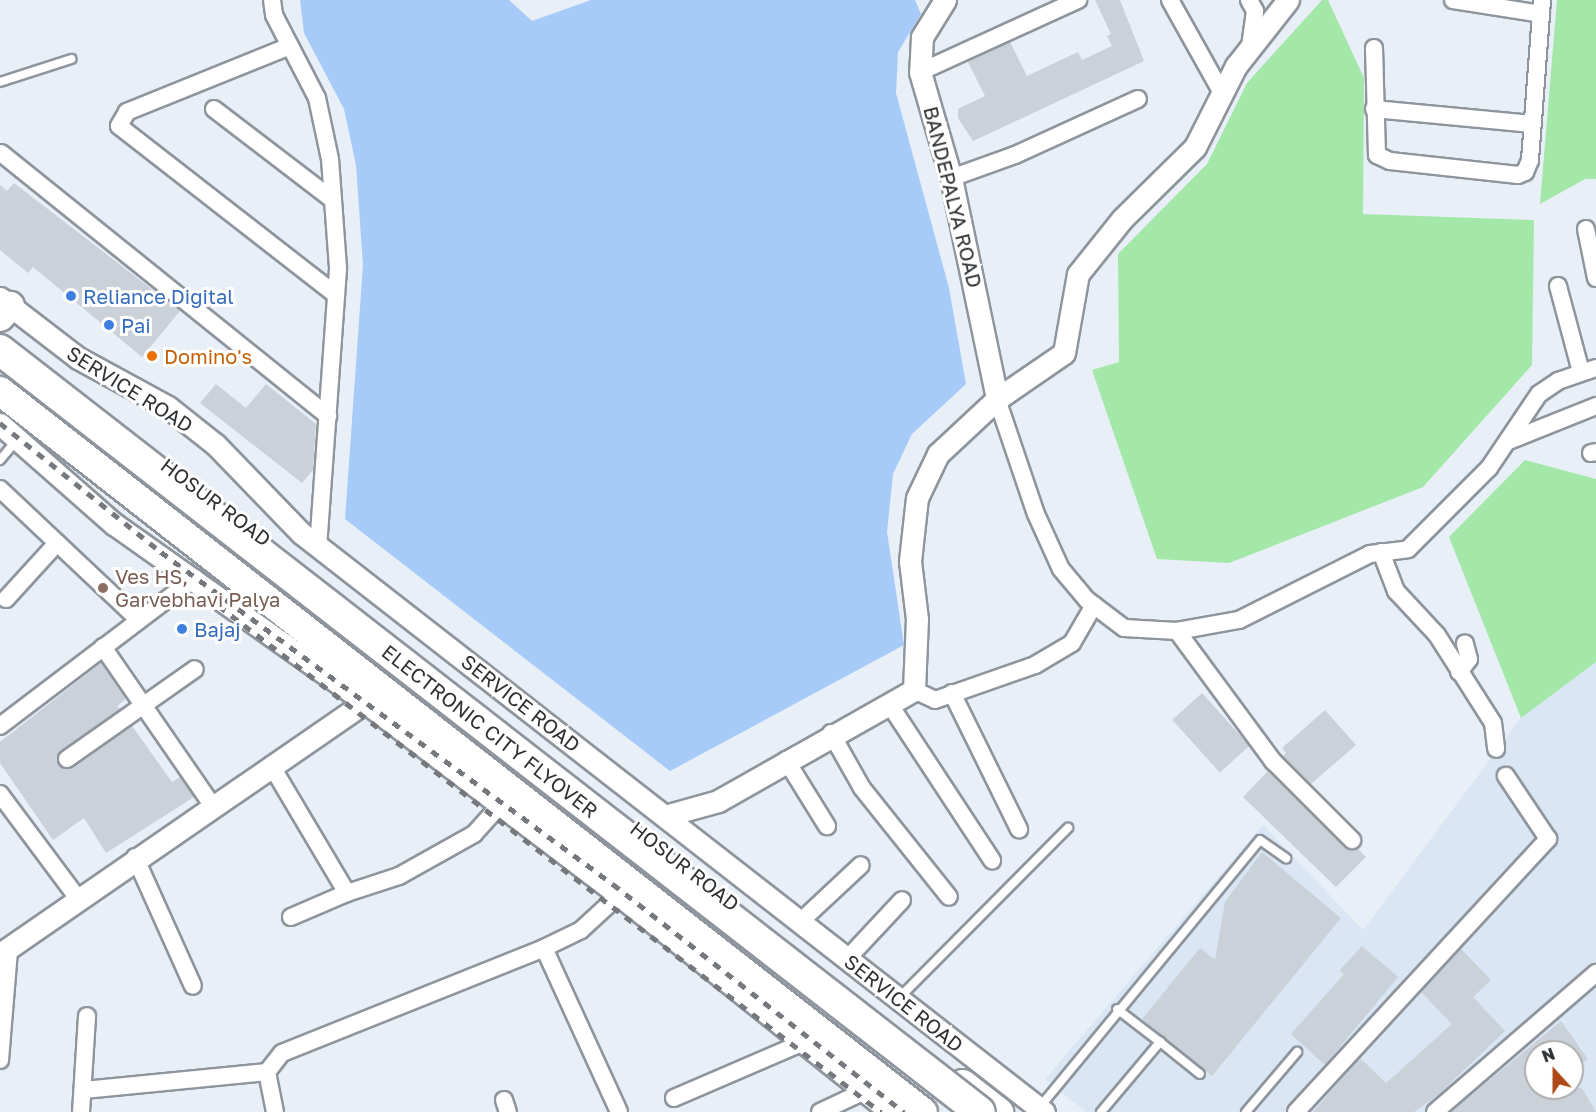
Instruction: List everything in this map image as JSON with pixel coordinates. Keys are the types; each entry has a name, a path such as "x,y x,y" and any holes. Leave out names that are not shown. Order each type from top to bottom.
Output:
{"highway":[{"name":"HOSUR ROAD","path":"0,335 999,1112"},
{"name":"ELECTRONIC CITY FLYOVER","path":"0,350 980,1112"},
{"name":"ELECTRONIC CITY FLYOVER","path":"0,376 948,1112"},
{"path":"0,391 620,885 923,1112"},
{"path":"620,885 649,839"}],"street":[{"path":"272,0 274,15 317,98 333,200 336,295 318,546"},
{"name":"BANDEPALYA ROAD","path":"945,0 922,37 920,72 951,178 997,399"},
{"path":"920,72 1078,0"},
{"path":"1170,0 1222,93"},
{"path":"1250,0 1255,11 1250,48"},
{"path":"914,690 917,619 910,561 917,498 938,454 997,399 1064,353 1078,274 1122,219 1195,147 1222,93 1250,48 1288,0"},
{"path":"1374,48 1373,144 1377,155 1390,161 1518,175 1525,172 1530,160 1541,7 1453,0"},
{"path":"290,46 127,112 119,126 336,295"},
{"path":"951,178 1015,155 1138,99"},
{"path":"214,109 333,200"},
{"path":"1374,109 1532,124"},
{"path":"1,153 327,416"},
{"path":"1586,230 1596,278"},
{"path":"997,399 1036,514 1060,569 1094,605 1124,628 1177,631 1239,620 1381,552 1408,549 1511,440 1539,394 1589,370 1558,286"},
{"name":"SERVICE ROAD","path":"3,307 78,358 184,420 216,445 318,546 696,836 800,922 1041,1110"},
{"path":"1511,440 1596,406"},
{"path":"0,424 122,530 195,578 365,702 498,807 620,885 802,1043 891,1112"},
{"path":"0,489 138,619"},
{"path":"6,599 57,543"},
{"path":"1381,552 1396,591 1437,635 1493,723 1496,750"},
{"path":"3,719 195,578"},
{"path":"914,690 935,700 1035,665 1072,643 1094,605"},
{"path":"1177,631 1273,761 1352,840"},
{"path":"1459,672 1469,659 1465,644"},
{"path":"103,647 146,704 212,805"},
{"path":"67,759 195,669"},
{"path":"668,815 718,801 831,733 890,705 914,690"},
{"path":"952,693 1019,829"},
{"path":"0,1060 5,952 135,857 365,702"},
{"path":"890,705 992,860"},
{"path":"831,733 862,788 949,897"},
{"path":"786,760 827,826"},
{"path":"271,765 347,893"},
{"path":"1296,1112 1548,838 1506,776"},
{"path":"0,794 79,900"},
{"path":"696,836 718,801"},
{"path":"291,917 347,893 399,876 464,839 498,807"},
{"path":"135,857 193,986"},
{"path":"800,922 861,865"},
{"path":"84,1090 267,1072 282,1053 544,948 581,930 620,885"},
{"path":"848,958 902,900"},
{"path":"544,948 619,1112"},
{"path":"1435,1112 1596,973"},
{"path":"81,1112 87,1016"},
{"path":"674,1098 802,1043"},
{"path":"267,1072 275,1112"},
{"path":"820,1112 865,1091"}],"lane":[{"path":"0,82 71,59"},
{"path":"0,460 18,440"},
{"path":"899,999 1068,828"},
{"path":"1041,1110 1117,1010 1260,840 1286,858"},
{"path":"1117,1010 1200,1074"},
{"path":"1101,1112 1160,1042"},
{"path":"1246,1112 1297,1052"}],"shaded area":[{"path":"1596,662 1596,1112 1086,1112 1045,1079 1263,825 1363,930 1521,718"}],"green space":[{"path":"1322,0 1328,0 1364,78 1363,214 1534,220 1532,365 1423,487 1229,563 1157,559 1092,370 1119,362 1118,254 1207,164 1247,83"},
{"path":"1557,0 1596,0 1596,179 1585,179 1540,204"},
{"path":"1525,460 1596,479 1596,662 1521,718 1449,537"}],"water":[{"path":"300,0 509,0 532,21 591,0 915,0 921,14 898,52 896,93 949,288 966,384 912,434 893,474 887,532 904,645 670,771 345,519 363,265 356,165 344,109 304,33"}],"building":[{"path":"1095,0 1120,0 1144,61 973,141 958,118 958,109 985,96 968,62 1010,42 1027,76 1078,52 1082,60 1112,46 1107,36 1111,34"},
{"path":"14,183 180,311 142,357 33,267 28,273 0,250 0,185 7,191"},
{"path":"216,384 246,408 266,384 316,424 313,470 302,483 200,403"},
{"path":"101,663 126,699 117,706 120,709 61,751 58,765 73,768 132,726 172,782 180,777 194,797 106,853 84,818 53,840 0,763 0,742"},
{"path":"1202,693 1250,746 1220,773 1172,720"},
{"path":"1325,710 1356,745 1311,784 1283,756 1286,753 1282,748"},
{"path":"1268,771 1345,847 1358,849 1366,857 1336,887 1243,797"},
{"path":"1262,852 1341,918 1212,1076 1142,1019 1200,948 1215,960 1225,902"},
{"path":"1362,946 1398,977 1325,1065 1291,1034 1344,974 1339,971"},
{"path":"1461,949 1491,980 1473,997 1505,1031 1438,1095 1414,1112 1313,1112 1360,1058 1386,1083 1452,1024 1421,992"},
{"path":"1561,1021 1574,1040 1538,1040"},
{"path":"1524,1052 1524,1100 1584,1100 1584,1091 1596,1112 1451,1112"}],"railway":[{"path":"0,423 161,552 613,884 904,1112"},
{"path":"206,596 881,1112"}],"place":[{"name":"Reliance Digital","path":"71,296"},
{"name":"Pai","path":"109,325"},
{"name":"Domino's","path":"152,356"},
{"name":"Ves HS, Garvebhavi Palya","path":"103,588"},
{"name":"Bajaj","path":"182,629"}]}
